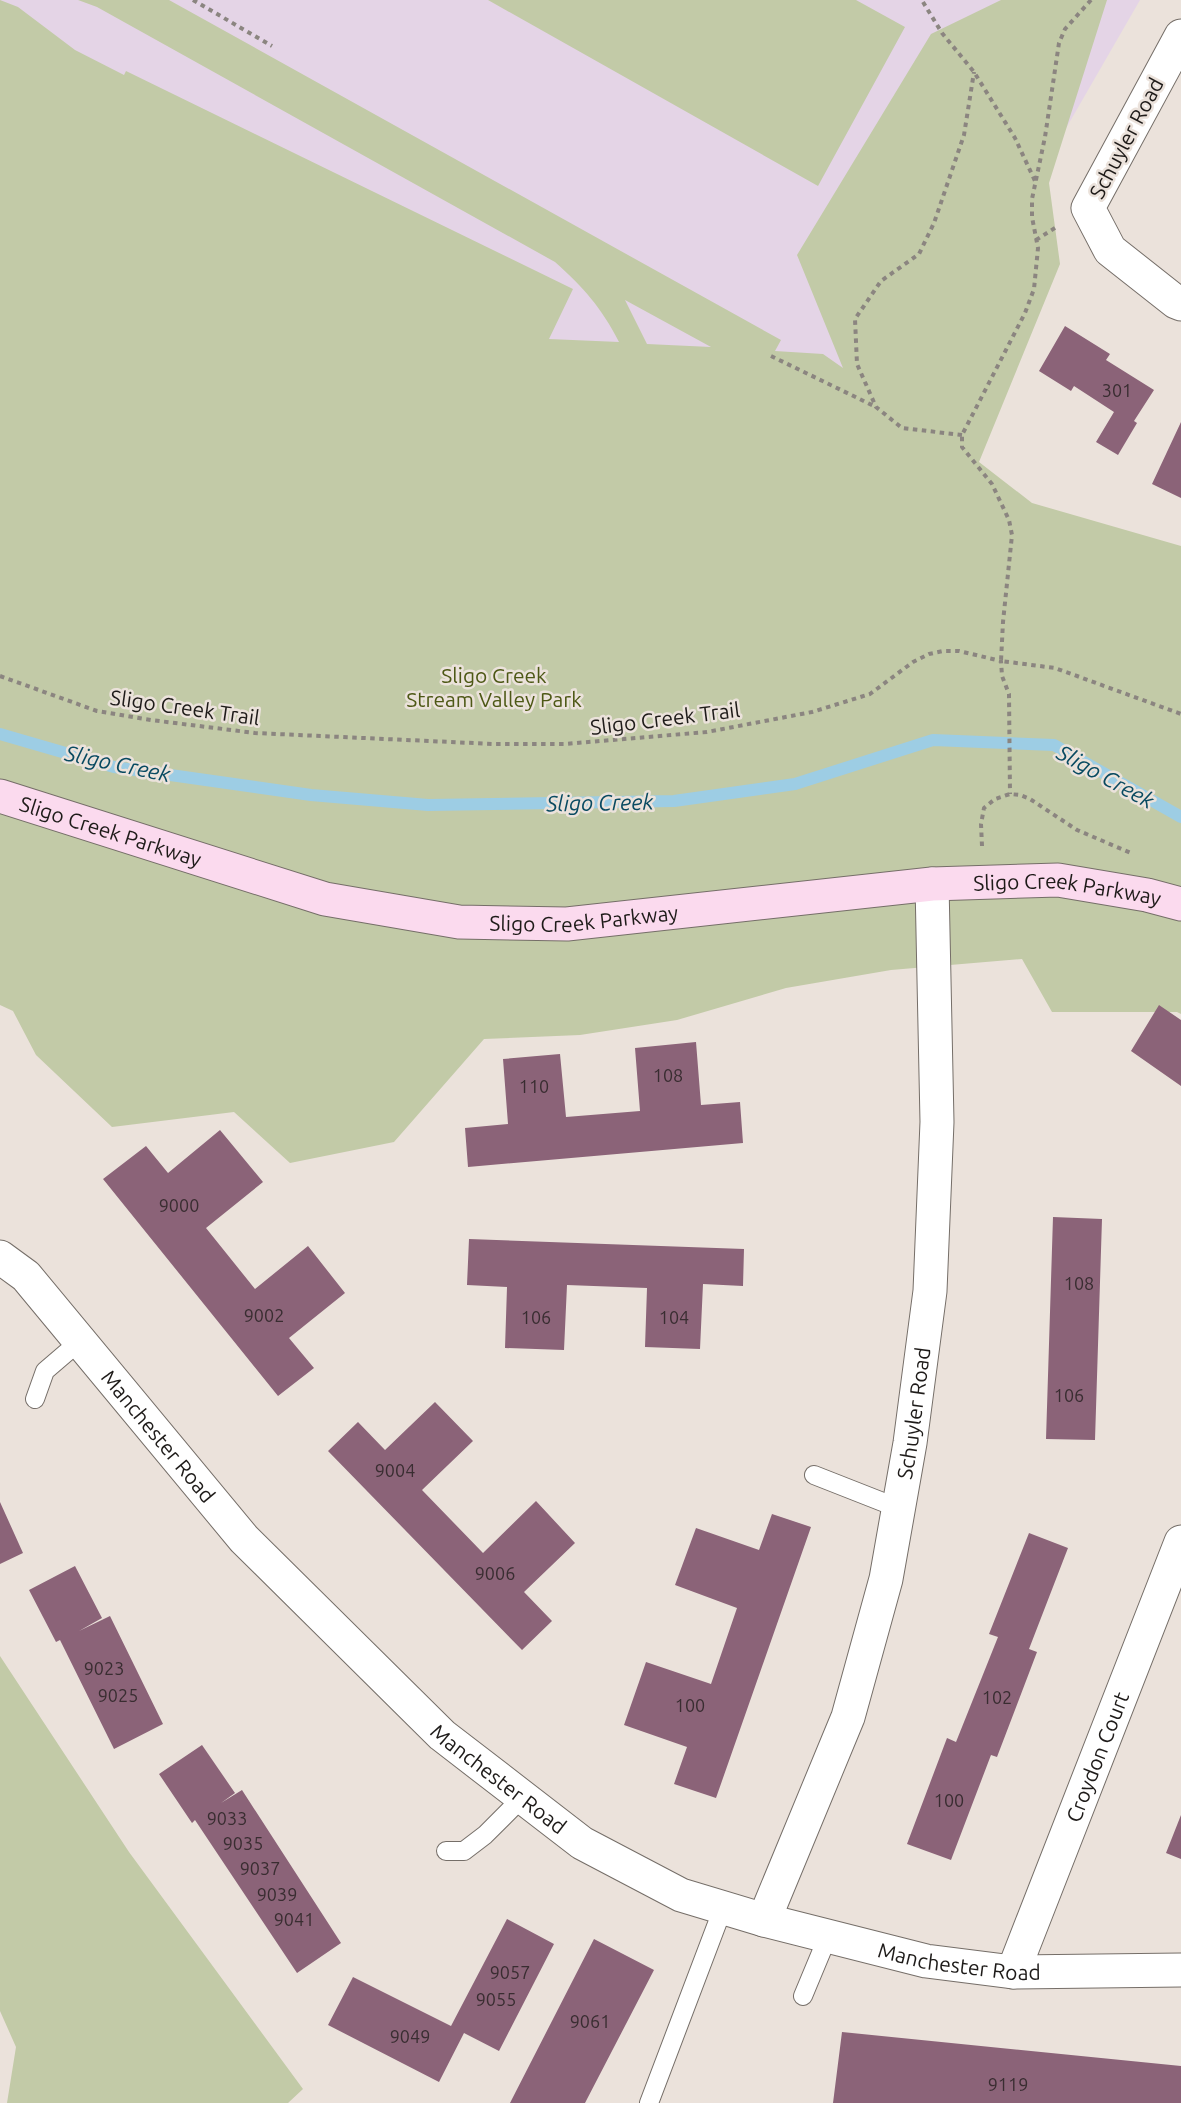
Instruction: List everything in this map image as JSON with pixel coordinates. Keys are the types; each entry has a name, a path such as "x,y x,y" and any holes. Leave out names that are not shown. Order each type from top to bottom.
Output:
{"street":[{"name":"Schuyler Road","path":"1181,36 1088,208 1110,250 1181,304"},
{"name":"Sligo Creek Parkway","path":"0,796 325,898 459,922 567,924 932,884 1058,880 1181,903"},
{"name":"Schuyler Road","path":"764,1920 848,1717 886,1579 910,1443 930,1291 937,1122 932,884"},
{"name":"Manchester Road","path":"0,1257 26,1276 244,1539 442,1736 582,1843 681,1895 764,1920 926,1961 1013,1972 1181,1970"},
{"name":"Croydon Court","path":"1013,1972 1181,1542"}],"lane":[{"path":"35,1399 45,1371 80,1341"},
{"path":"814,1475 898,1508"},
{"path":"446,1851 464,1851 485,1835 522,1798"},
{"path":"650,2103 723,1908"},
{"path":"803,1996 828,1936"}],"path":[{"path":"193,0 272,46"},
{"path":"1010,794 1009,694 1002,675 1001,661 1012,535 1009,520 992,484 962,447 962,435 1025,313 1034,289 1038,248 1032,217 1035,181 1045,137 1059,44 1065,29 1091,0"},
{"path":"922,2 942,33 974,72 1016,138 1035,181"},
{"path":"876,407 857,364 855,319 880,281 919,254 934,223 964,135 974,72"},
{"path":"771,356 876,407 902,428 962,435"},
{"name":"Sligo Creek Trail","path":"0,676 97,711 243,732 494,744 564,744 706,732 812,712 870,694 913,662 936,652 958,651 1001,661 1055,668 1181,714"},
{"path":"982,850 981,824 984,808 995,799 1010,794 1030,799 1077,830 1136,855"}],"shaded area":[{"path":"0,0 1140,0 901,408 370,329 0,12"}],"green space":[{"name":"Sligo Creek Stream Valley Park","path":"0,0 18,7 75,50 124,75 126,71 573,289 549,339 619,342 591,299 555,262 97,7 78,0 169,0 781,340 775,351 823,354 843,368 797,255 931,34 1001,0 1107,0 1049,183 1060,264 979,462 1032,503 1181,546 1181,1014 1177,1012 1052,1012 1022,959 891,970 786,988 677,1020 580,1035 484,1039 394,1142 290,1163 234,1112 112,1127 36,1055 13,1011 0,1005","holes":["625,300 711,347 647,344"]},
{"path":"488,0 856,0 905,27 818,186"},
{"path":"0,1656 129,1852 303,2089 288,2103 7,2103 16,2047 0,2011"}],"building":[{"path":"1065,326 1110,354 1106,360 1154,390 1134,421 1137,423 1118,455 1096,442 1114,412 1074,386 1071,391 1039,371"},
{"path":"1181,422 1181,498 1152,484"},
{"path":"1159,1005 1181,1020 1181,1086 1131,1051"},
{"path":"696,1042 701,1105 740,1102 743,1143 468,1167 465,1128 508,1124 503,1059 560,1054 566,1117 640,1111 635,1048"},
{"path":"220,1130 263,1182 206,1228 255,1289 308,1246 345,1293 289,1338 314,1368 278,1396 103,1179 146,1146 168,1173"},
{"path":"1053,1217 1102,1219 1095,1440 1046,1439"},
{"path":"469,1239 744,1249 743,1286 703,1284 700,1349 645,1347 647,1288 567,1285 564,1350 505,1348 507,1287 467,1285"},
{"path":"435,1402 473,1441 422,1490 483,1553 536,1501 575,1543 524,1592 552,1621 522,1650 328,1451 358,1422 385,1450"},
{"path":"0,1502 23,1553 0,1564"},
{"path":"772,1514 811,1527 716,1798 674,1784 687,1747 624,1725 646,1662 711,1684 737,1608 675,1585 696,1528 759,1550"},
{"path":"1029,1533 1068,1548 1029,1649 1037,1652 997,1757 991,1755 951,1860 907,1844 947,1738 956,1742 998,1637 989,1634"},
{"path":"75,1566 102,1618 79,1631 110,1616 163,1724 114,1749 60,1640 56,1642 29,1590"},
{"path":"202,1745 235,1793 221,1803 242,1790 341,1943 297,1973 195,1820 192,1823 159,1774"},
{"path":"1181,1815 1181,1859 1166,1853"},
{"path":"507,1919 554,1944 499,2051 464,2033 439,2082 328,2025 353,1977 451,2026"},
{"path":"594,1939 654,1970 585,2103 510,2103"},
{"path":"842,2032 1181,2066 1181,2103 833,2103"}],"waterway":[{"name":"Sligo Creek","path":"0,734 114,767 311,795 428,805 674,801 795,784 933,740 1054,745 1181,817"}]}
